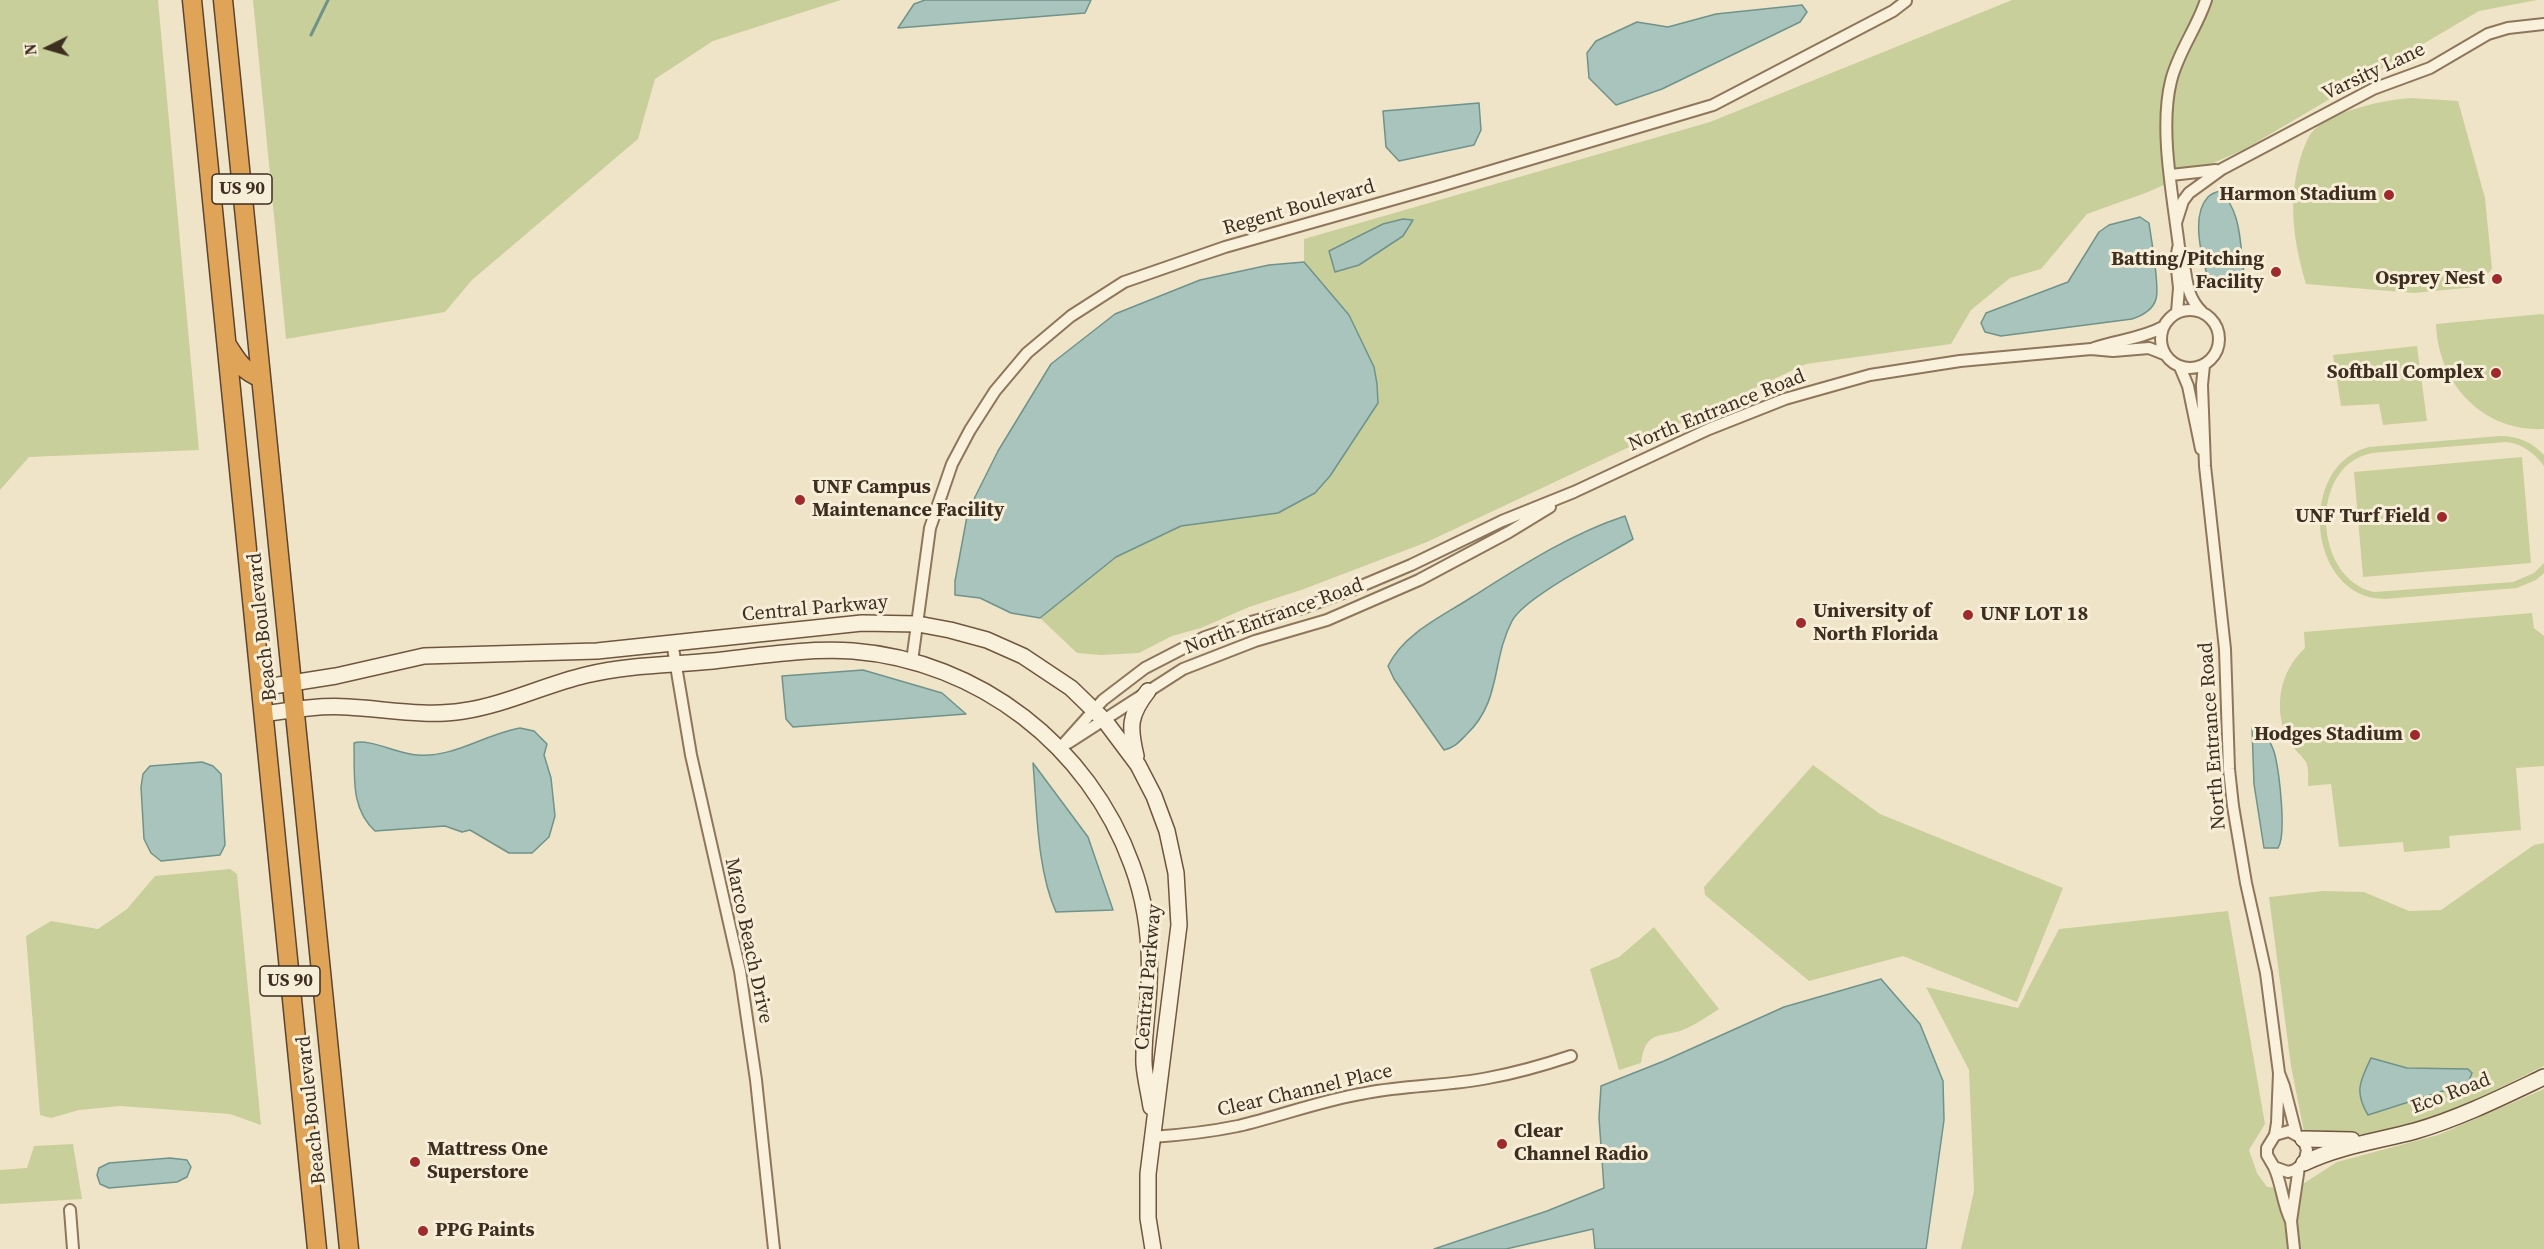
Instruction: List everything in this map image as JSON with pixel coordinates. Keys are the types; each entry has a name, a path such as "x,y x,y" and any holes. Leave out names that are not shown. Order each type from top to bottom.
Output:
{"highway":[{"name":"US 90","path":"192,0 317,1249"},
{"name":"Beach Boulevard","path":"223,0 349,1249"},
{"path":"225,341 240,366 261,378"},
{"path":"231,400 239,389 261,378"}],"street":[{"path":"2177,312 2179,288 2175,260 2178,247 2166,126 2169,91 2180,51 2206,0"},
{"name":"Regent Boulevard","path":"912,661 930,528 952,464 995,391 1027,353 1071,316 1124,282 1225,247 1713,105 1893,11 1906,1"},
{"name":"Varsity Lane","path":"2176,223 2183,201 2189,193 2223,169 2373,89 2430,68 2488,34 2508,28 2544,24"},
{"name":"Varsity Lane","path":"2171,175 2223,169"},
{"path":"2163,327 2161,345 2164,354 2170,362 2180,367 2192,369 2204,365 2217,352 2219,336 2213,321 2193,303 2188,294 2185,263 2178,247"},
{"path":"2091,349 2113,341 2149,334 2163,327 2177,312 2189,309 2202,312"},
{"path":"2091,349 2113,351 2149,348 2164,354"},
{"name":"North Entrance Road","path":"1060,748 1094,708 1145,668 1205,637 1300,609 1411,565 1502,521 1574,492 1757,409 1870,375 1960,361 2091,349"},
{"path":"2204,365 2202,385 2205,466"},
{"path":"2180,367 2188,386 2194,424 2205,466"},
{"name":"North Entrance Road","path":"2205,466 2225,649 2229,769 2233,806 2246,883 2266,973 2279,1073"},
{"name":"North Entrance Road","path":"1060,748 1183,669 1209,657 1327,620 1419,580 1509,532 1574,492"},
{"path":"1350,590 1363,592 1376,599"},
{"name":"Central Parkway","path":"260,688 336,676 424,656 597,651 862,623 918,624 987,640 1023,656 1071,688 1105,721 1138,765 1154,796 1167,831 1176,873 1178,914 1174,975 1148,1174 1148,1218 1153,1249"},
{"name":"Marco Beach Drive","path":"672,642 691,755 740,971 756,1080 774,1249"},
{"name":"Central Parkway","path":"262,714 344,706 429,714 464,711 504,701 587,674 824,650 882,654 950,674 984,690 1018,712 1060,748 1105,807 1122,839 1141,894 1149,950 1144,1066 1153,1130"},
{"path":"1138,765 1131,722 1139,703 1148,691"},
{"name":"Clear Channel Place","path":"1153,1130 1198,1134 1364,1093 1412,1085 1486,1079 1532,1069 1571,1056"},
{"path":"2279,1073 2275,1135 2267,1148 2267,1155 2280,1179 2286,1211 2291,1221"},
{"path":"2279,1073 2299,1136 2307,1150 2291,1221 2294,1249"},
{"name":"Eco Road","path":"2302,1165 2370,1140 2415,1131 2460,1115 2544,1077"},
{"path":"2275,1135 2282,1132 2299,1136"},
{"name":"Eco Road","path":"2299,1136 2310,1141 2370,1140"},
{"path":"2274,1167 2288,1172 2302,1165"},
{"path":"69,1210 73,1249"}],"green space":[{"path":"0,0 158,0 199,450 29,457 0,490"},
{"path":"253,0 841,0 713,41 655,79 638,139 472,280 445,312 286,339"},
{"path":"2012,0 2537,0 2479,11 2245,149 2148,192 2087,214 2041,269 2010,278 1971,310 1951,344 1806,364 1427,542 1304,589 1249,607 1201,628 1172,636 1139,653 1101,655 1077,653 1040,618 1116,557 1181,526 1278,513 1378,403 1349,315 1304,262 1304,239 1710,122"},
{"name":"Harmon Stadium","path":"2411,98 2458,101 2485,198 2492,269 2476,287 2414,293 2306,284 2295,235 2293,203 2297,170 2309,137 2321,125 2344,113 2372,104"},
{"name":"Softball Complex","path":"2544,315 2544,429 2522,428 2484,413 2468,400 2455,384 2445,366 2436,324"},
{"path":"2417,346 2427,421 2383,425 2379,404 2341,406 2333,355"},
{"path":"2500,436 2513,437 2535,447 2544,455 2544,466 2528,450 2506,442 2372,453 2351,462 2337,478 2328,499 2326,522 2330,545 2339,566 2354,583 2374,592 2513,582 2534,573 2544,563 2544,573 2536,580 2517,588 2385,599 2359,593 2339,578 2326,556 2320,530 2321,503 2330,478 2346,459 2369,447"},
{"name":"UNF Turf Field","path":"2522,457 2531,563 2363,577 2354,472"},
{"name":"Hodges Stadium","path":"2532,613 2534,628 2544,636 2544,766 2516,768 2521,830 2449,836 2450,848 2404,852 2403,842 2339,847 2331,784 2308,786 2306,762 2288,740 2281,716 2281,691 2284,679 2289,668 2305,648 2304,632"},
{"path":"1813,765 1880,814 2063,888 2017,1002 1903,956 1809,981 1705,895 1704,887"},
{"path":"2544,843 2544,1066 2461,1105 2418,1122 2356,1135 2304,1132 2291,1066 2269,897 2323,891 2364,892 2409,911 2441,910 2534,845"},
{"path":"230,869 237,874 261,1125 230,1114 120,1106 79,1110 51,1118 40,1115 26,936 51,921 98,929 127,909 155,876"},
{"path":"2228,911 2265,1124 2249,1150 2257,1173 2267,1187 2295,1189 2337,1162 2438,1135 2544,1089 2544,1249 1961,1249 1974,1191 1969,1070 1926,987 2018,1008 2059,929"},
{"path":"1654,927 1719,1009 1685,1029 1651,1039 1643,1052 1641,1063 1619,1070 1590,969 1619,957"},
{"path":"73,1144 82,1199 0,1204 0,1170 27,1168 34,1146"}],"water":[{"path":"925,0 1091,0 1085,13 898,28 914,4"},
{"path":"1802,5 1807,12 1800,22 1662,89 1616,105 1589,78 1587,53 1596,41 1637,22 1668,27 1716,14"},
{"path":"1479,103 1481,130 1474,145 1399,161 1386,147 1383,111"},
{"path":"2220,191 2227,199 2236,219 2244,274 2238,281 2220,286 2209,281 2201,250 2199,226 2203,205 2209,196"},
{"path":"2140,217 2149,223 2157,284 2156,299 2146,312 2132,319 2001,336 1985,332 1981,323 1986,313 2068,282 2099,232 2109,225"},
{"path":"1403,219 1413,220 1403,236 1359,265 1335,272 1329,251 1383,224"},
{"path":"1304,262 1349,315 1374,367 1378,403 1330,476 1315,493 1278,513 1181,526 1116,557 1040,618 1011,613 980,598 955,595 955,581 968,511 998,451 1051,364 1115,314 1200,280 1269,265"},
{"path":"1625,516 1633,539 1548,589 1532,600 1512,621 1505,636 1491,695 1485,708 1477,722 1463,738 1454,746 1444,750 1394,679 1388,666 1395,654 1425,626 1527,562 1565,541"},
{"path":"863,670 942,693 966,714 793,727 786,719 782,676"},
{"path":"520,728 534,731 547,744 544,755 551,778 555,816 549,837 532,853 509,853 470,830 462,832 445,826 375,831 361,812 354,779 354,743 367,743 410,754 431,755 444,753"},
{"path":"2252,728 2263,729 2275,755 2282,817 2281,841 2278,848 2264,848 2254,784"},
{"path":"202,762 213,766 221,774 225,845 220,855 161,861 151,853 144,839 141,787 143,774 150,766"},
{"path":"1033,763 1088,837 1113,910 1056,912 1041,859"},
{"path":"1881,979 1920,1024 1943,1081 1944,1120 1926,1249 1595,1249 1593,1229 1506,1249 1434,1249 1547,1211 1604,1188 1599,1118 1601,1086 1664,1061 1784,1007"},
{"path":"2371,1058 2407,1068 2468,1069 2472,1073 2468,1083 2368,1115 2361,1100 2360,1086"},
{"path":"170,1158 187,1160 191,1167 187,1177 177,1182 109,1188 100,1184 97,1175 99,1168 109,1163"}],"waterway":[{"path":"311,35 328,0"}],"place":[{"name":"Harmon Stadium","path":"2389,195"},
{"name":"Batting/Pitching Facility","path":"2276,272"},
{"name":"Osprey Nest","path":"2497,279"},
{"name":"Softball Complex","path":"2496,373"},
{"name":"UNF Campus Maintenance Facility","path":"800,500"},
{"name":"UNF Turf Field","path":"2442,517"},
{"name":"UNF LOT 18","path":"1968,615"},
{"name":"University of North Florida","path":"1801,623"},
{"name":"Hodges Stadium","path":"2415,735"},
{"name":"Clear Channel Radio","path":"1502,1144"},
{"name":"Mattress One Superstore","path":"415,1162"},
{"name":"PPG Paints","path":"423,1231"}]}
